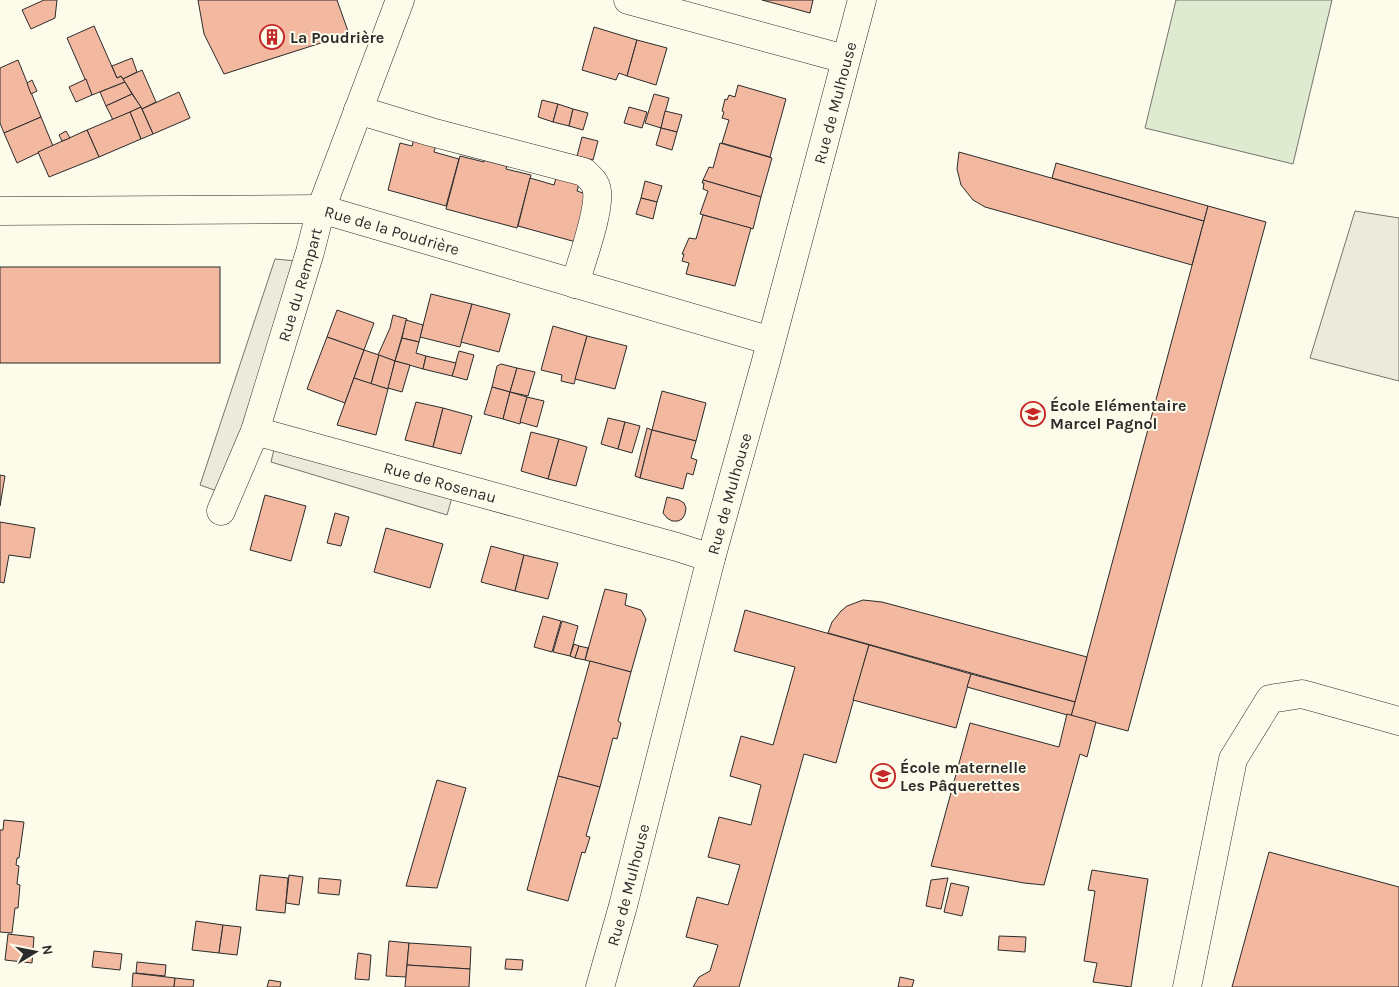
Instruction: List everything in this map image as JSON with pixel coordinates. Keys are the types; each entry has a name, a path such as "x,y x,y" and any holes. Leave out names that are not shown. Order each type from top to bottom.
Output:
{"street":[{"name":"Rue du Rempart","path":"255,431 310,252 321,209 400,0"},
{"path":"628,0 845,60"},
{"name":"Rue de Mulhouse","path":"600,987 623,906 711,558 862,0"},
{"path":"358,110 431,132 584,172 594,181 598,192 595,215 575,284"},
{"name":"Rue de la Poudrière","path":"0,211 321,209 771,341"},
{"path":"221,511 255,431"},
{"name":"Rue de Rosenau","path":"255,431 711,558"},
{"path":"1187,987 1233,759 1270,699 1302,694 1399,721"}],"green space":[{"path":"1176,0 1332,0 1293,164 1145,128"}],"shaded area":[{"path":"1355,211 1399,218 1399,381 1310,358"},
{"path":"275,259 306,262 228,495 200,485"},
{"path":"277,437 455,487 447,515 271,462"}],"building":[{"path":"44,0 57,0 55,18 31,29 22,10"},
{"name":"La Poudrière","path":"198,0 337,0 349,34 224,74 204,34"},
{"path":"762,0 813,0 810,13"},
{"path":"94,26 117,78 121,76 125,82 92,95 67,38"},
{"path":"594,27 637,40 627,76 619,73 616,80 582,70"},
{"path":"637,40 667,48 656,85 627,76"},
{"path":"132,58 137,72 123,79 121,76 117,78 112,66"},
{"path":"18,60 41,117 4,133 0,123 0,68"},
{"path":"142,70 156,102 142,109 123,79"},
{"path":"86,79 92,95 76,102 69,87"},
{"path":"32,80 37,91 31,94 27,83"},
{"path":"125,82 132,94 106,106 100,92"},
{"path":"738,85 786,99 770,157 722,143 729,120 722,118 725,99 727,100 729,95 735,97"},
{"path":"179,92 190,118 153,134 142,109"},
{"path":"132,94 141,107 113,120 106,106"},
{"path":"654,94 669,98 661,128 645,123"},
{"path":"542,100 558,104 553,122 538,117"},
{"path":"558,104 573,109 569,126 553,122"},
{"path":"141,107 153,134 141,139 130,112"},
{"path":"629,107 647,112 642,128 624,123"},
{"path":"573,109 588,113 583,130 569,126"},
{"path":"665,111 682,115 677,132 661,128"},
{"path":"130,112 141,139 99,157 87,130"},
{"path":"41,117 53,146 17,163 4,133"},
{"path":"661,128 677,132 672,150 656,145"},
{"path":"87,130 99,157 49,177 38,152"},
{"path":"66,131 70,138 62,141 59,135"},
{"path":"582,137 598,141 593,160 577,156"},
{"path":"414,139 436,145 434,152 459,159 446,206 388,190 400,143 412,146"},
{"path":"720,143 772,158 761,197 703,180 709,167 713,168"},
{"path":"959,152 1204,221 1192,265 985,207 973,200 961,185 957,169"},
{"path":"460,156 484,162 485,158 507,165 506,169 531,175 517,228 446,209"},
{"path":"1056,163 1208,206 1204,221 1052,178"},
{"path":"530,178 554,185 556,178 579,184 577,191 589,195 576,242 518,226"},
{"path":"703,180 761,197 753,229 700,214 708,191 703,189"},
{"path":"645,181 662,186 657,202 641,198"},
{"path":"641,198 657,202 653,219 636,214"},
{"path":"1208,206 1266,222 1128,731 1071,716"},
{"path":"703,215 751,228 735,286 686,274 689,263 682,261 684,254 682,254 689,238 696,239"},
{"path":"0,267 220,267 220,363 0,363"},
{"path":"431,294 472,304 460,347 420,337"},
{"path":"472,304 510,314 499,352 461,342"},
{"path":"337,310 374,323 364,350 327,337"},
{"path":"393,315 407,319 395,361 378,355 390,328"},
{"path":"406,320 423,325 419,342 402,338"},
{"path":"553,326 587,336 574,384 561,381 562,375 541,370"},
{"path":"587,336 627,346 615,389 575,379"},
{"path":"327,337 364,350 345,403 307,389"},
{"path":"402,338 419,342 416,353 426,356 423,369 395,361"},
{"path":"364,350 379,355 371,384 354,378"},
{"path":"459,351 474,355 467,380 452,376"},
{"path":"379,355 395,361 388,389 371,384"},
{"path":"426,356 456,363 452,376 423,369"},
{"path":"395,361 410,365 402,392 388,388"},
{"path":"501,364 517,368 510,392 492,387 497,366"},
{"path":"517,368 535,372 528,396 510,392"},
{"path":"354,378 388,389 376,435 337,425"},
{"path":"492,387 510,392 503,419 484,414"},
{"path":"662,391 706,403 696,441 652,430"},
{"path":"510,392 527,397 520,424 503,419"},
{"path":"527,397 544,401 537,427 520,422"},
{"path":"416,402 443,408 433,447 405,440"},
{"path":"443,408 472,416 461,454 433,447"},
{"path":"608,418 625,422 618,449 601,444"},
{"path":"625,422 640,426 632,453 618,449"},
{"path":"647,428 652,430 640,478 635,476"},
{"path":"652,430 696,441 691,458 697,460 693,475 687,473 683,489 640,478"},
{"path":"531,432 559,439 548,479 521,471"},
{"path":"559,439 587,447 576,486 548,479"},
{"path":"0,475 5,476 0,506"},
{"path":"265,495 306,506 291,561 250,550"},
{"path":"667,497 684,503 686,508 682,519 672,521 663,513"},
{"path":"335,513 349,517 341,546 327,543"},
{"path":"0,522 35,528 30,558 9,555 4,583 0,582"},
{"path":"386,528 443,544 430,588 374,572"},
{"path":"491,546 524,555 515,591 481,582"},
{"path":"524,555 558,563 548,599 515,591"},
{"path":"605,589 627,594 625,605 641,610 646,619 631,672 585,660"},
{"path":"863,600 882,602 1087,657 1075,702 828,633 832,622 841,611 847,606"},
{"path":"745,610 869,645 836,763 804,754 739,987 693,987 699,977 710,971 718,945 686,937 697,897 728,905 740,865 708,857 719,817 751,825 761,785 730,776 741,736 773,745 795,667 734,651"},
{"path":"543,616 561,621 552,652 534,647"},
{"path":"562,621 578,626 570,656 553,652"},
{"path":"574,644 579,646 575,658 570,656"},
{"path":"869,645 971,674 956,728 853,700"},
{"path":"579,646 588,648 585,660 575,658"},
{"path":"590,661 631,672 618,721 621,723 617,739 613,738 600,787 558,776"},
{"path":"971,674 1075,702 1071,716 967,687"},
{"path":"1067,714 1096,722 1087,757 1080,754 1044,885 931,866 970,723 1059,747"},
{"path":"558,776 600,787 586,836 590,837 585,853 582,852 568,901 527,890"},
{"path":"437,780 466,788 437,888 406,886"},
{"path":"4,820 24,822 19,858 17,858 16,865 19,866 17,884 20,885 18,908 15,908 12,933 0,932 0,830 3,830"},
{"path":"1269,852 1399,887 1399,987 1232,987"},
{"path":"1092,870 1148,879 1131,987 1093,982 1097,963 1084,961 1095,891 1088,890"},
{"path":"260,875 288,878 285,913 256,910"},
{"path":"289,875 303,877 299,905 286,903"},
{"path":"319,878 341,880 339,895 318,893"},
{"path":"948,878 941,909 926,906 931,880"},
{"path":"951,883 969,887 962,916 944,912"},
{"path":"196,921 223,925 219,953 192,950"},
{"path":"223,925 241,927 237,955 219,953"},
{"path":"8,934 34,937 32,963 5,960"},
{"path":"999,936 1026,937 1025,952 998,950"},
{"path":"389,941 409,943 406,977 386,976"},
{"path":"409,943 471,947 470,969 407,965"},
{"path":"94,951 122,954 120,970 92,967"},
{"path":"358,953 371,955 369,980 355,979"},
{"path":"506,959 523,960 522,970 505,969"},
{"path":"137,962 166,965 165,976 136,973"},
{"path":"407,965 470,969 469,987 405,987"},
{"path":"133,973 175,978 174,987 132,987"},
{"path":"900,977 914,980 912,987 898,987"},
{"path":"175,978 194,980 193,987 174,987"},
{"path":"269,980 281,982 280,987 267,987"}],"place":[{"name":"La Poudrière","path":"272,37"},
{"name":"École Elémentaire Marcel Pagnol","path":"1033,414"},
{"name":"École maternelle Les Pâquerettes","path":"883,776"}]}
